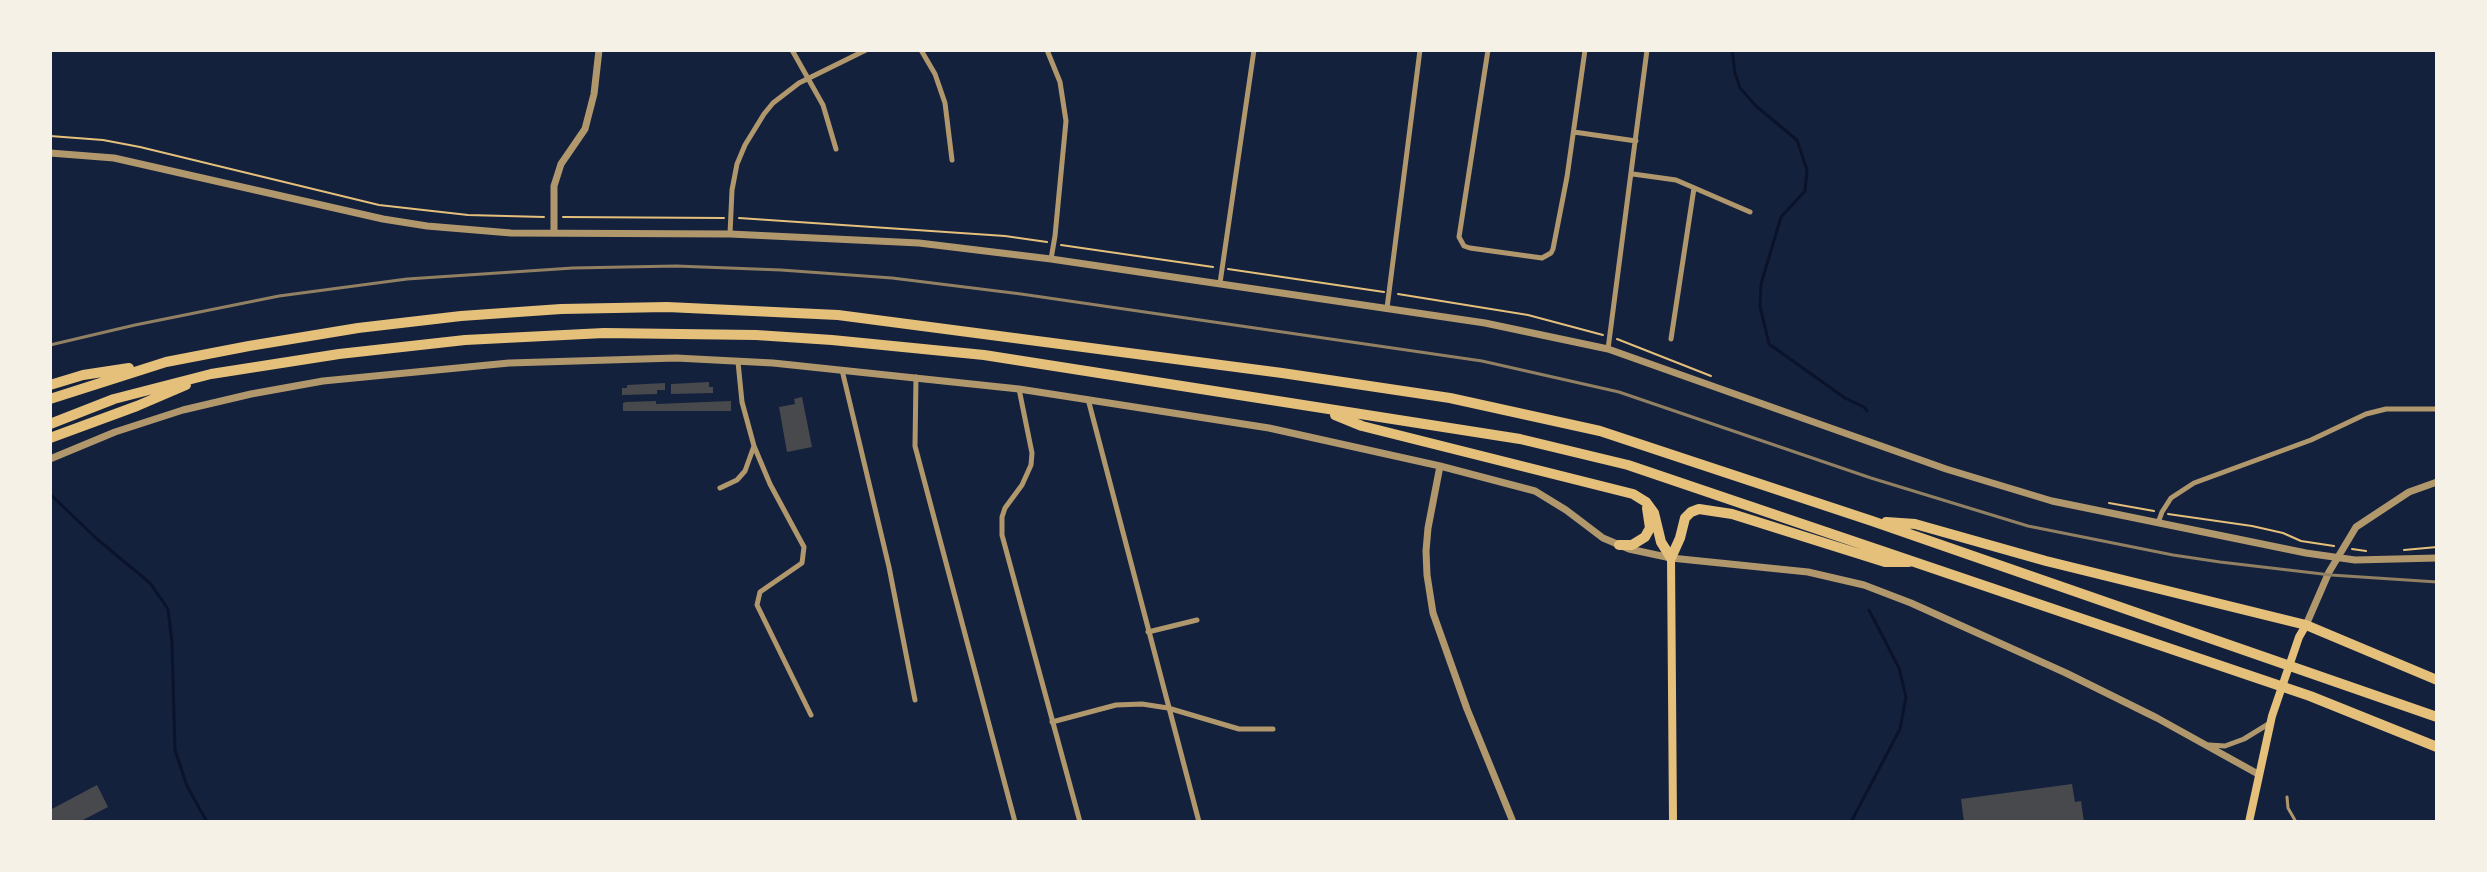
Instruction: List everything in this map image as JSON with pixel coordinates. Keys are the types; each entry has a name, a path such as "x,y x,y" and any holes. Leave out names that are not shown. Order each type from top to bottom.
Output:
{"highway":[{"path":"50,385 83,375 327,333 461,316 561,309 667,307 838,315 1282,373 1450,398 1600,431 1872,521 2437,717"},
{"path":"50,424 114,399 211,374 339,354 465,340 604,333 756,335 984,355 1520,439 1628,465 2310,696 2436,747"},
{"path":"50,399 166,362"},
{"path":"50,438 137,406 211,374"},
{"path":"1320,408 1362,426 1633,494 1646,502 1654,513 1661,542 1671,558"},
{"path":"1619,545 1632,545 1645,537 1650,528 1646,502"},
{"path":"1671,558 1685,518 1699,509 1732,514 1885,562 1920,562"},
{"path":"1872,521 1915,524 2046,561 2306,625 2437,680"}],"main road":[{"path":"1671,558 1673,822"},
{"path":"2249,822 2270,722 2306,625"}],"street":[{"path":"554,233 554,186 561,164 588,120 599,50"},
{"path":"792,50 828,118 836,149"},
{"path":"730,234 737,164 745,145 773,103 799,83 866,50"},
{"path":"921,50 935,74 945,103 952,160"},
{"path":"1047,50 1060,82 1066,121 1051,259"},
{"path":"1220,283 1254,50"},
{"path":"1387,308 1420,50"},
{"path":"1488,50 1459,232 1461,242 1464,246 1536,258 1551,253 1567,177 1585,50"},
{"path":"1608,349 1647,50"},
{"path":"1574,132 1636,141"},
{"path":"50,153 114,158 383,219 427,226 499,233 730,234 919,243 1051,259 1485,323 1608,349 1946,469 2052,501 2306,553 2355,560 2437,558"},
{"path":"1633,174 1676,180 1750,212"},
{"path":"1671,339 1694,188"},
{"path":"50,459 115,432 183,410 251,394 323,381 557,360 676,358 842,370 1019,389 1269,428 1440,466 1535,491 1603,538 1619,545 1671,558 1775,567 1864,585 2066,673 2258,774"},
{"path":"738,362 742,402 754,446 770,484 804,547 802,563 760,592 757,605 811,715"},
{"path":"842,370 889,567 915,700"},
{"path":"916,377 915,446 1015,822"},
{"path":"1019,389 1032,453 1031,465 1022,485 1005,508 1002,535 1080,822"},
{"path":"1088,399 1199,822"},
{"path":"2158,523 2171,498 2194,483 2311,440 2366,414 2386,409 2437,409"},
{"path":"720,488 737,480 745,471 754,446"},
{"path":"1440,466 1426,551 1433,613 1467,709 1513,822"},
{"path":"2306,625 2338,554 2356,527 2409,492 2437,482"},
{"path":"1148,632 1197,620"},
{"path":"1052,722 1125,703 1168,708 1239,729 1273,729"},
{"path":"2205,745 2225,746 2244,739 2270,722"}],"lane":[{"path":"2287,797 2288,808 2296,822"}],"path":[{"path":"50,136 103,140 140,147 379,205 468,215 547,217"},
{"path":"562,217 724,218"},
{"path":"736,218 974,233 1046,242"},
{"path":"1061,245 1528,315 1601,334"},
{"path":"1616,338 1691,367"},
{"path":"2097,502 2152,511"},
{"path":"2178,515 2252,526 2301,541 2369,551"},
{"path":"2394,551 2437,547"}],"building":[{"path":"709,382 713,393 671,394 671,384"},
{"path":"665,383 665,390 657,390 657,394 622,395 622,388 627,388 627,385"},
{"path":"802,397 812,447 787,452 779,407 795,404 794,399"},
{"path":"656,401 656,404 731,401 731,411 623,411 623,403 626,402"},
{"path":"2072,784 2075,802 2081,801 2084,822 1964,822 1961,799"},
{"path":"97,785 108,807 79,822 50,822 50,810"}],"waterway":[{"path":"1732,50 1740,88 1756,106 1797,140 1807,170 1805,191 1781,217 1761,284 1760,306 1769,344 1867,411"},
{"path":"50,494 150,583 168,609 175,750 187,786 207,822"},
{"path":"1851,822 1900,729 1906,697 1899,668 1869,610"}],"railway":[{"path":"50,345 279,296 407,279 573,268 676,266 892,278 1482,361 1619,392 1871,478 2028,526 2220,562 2331,575 2437,582"}]}
